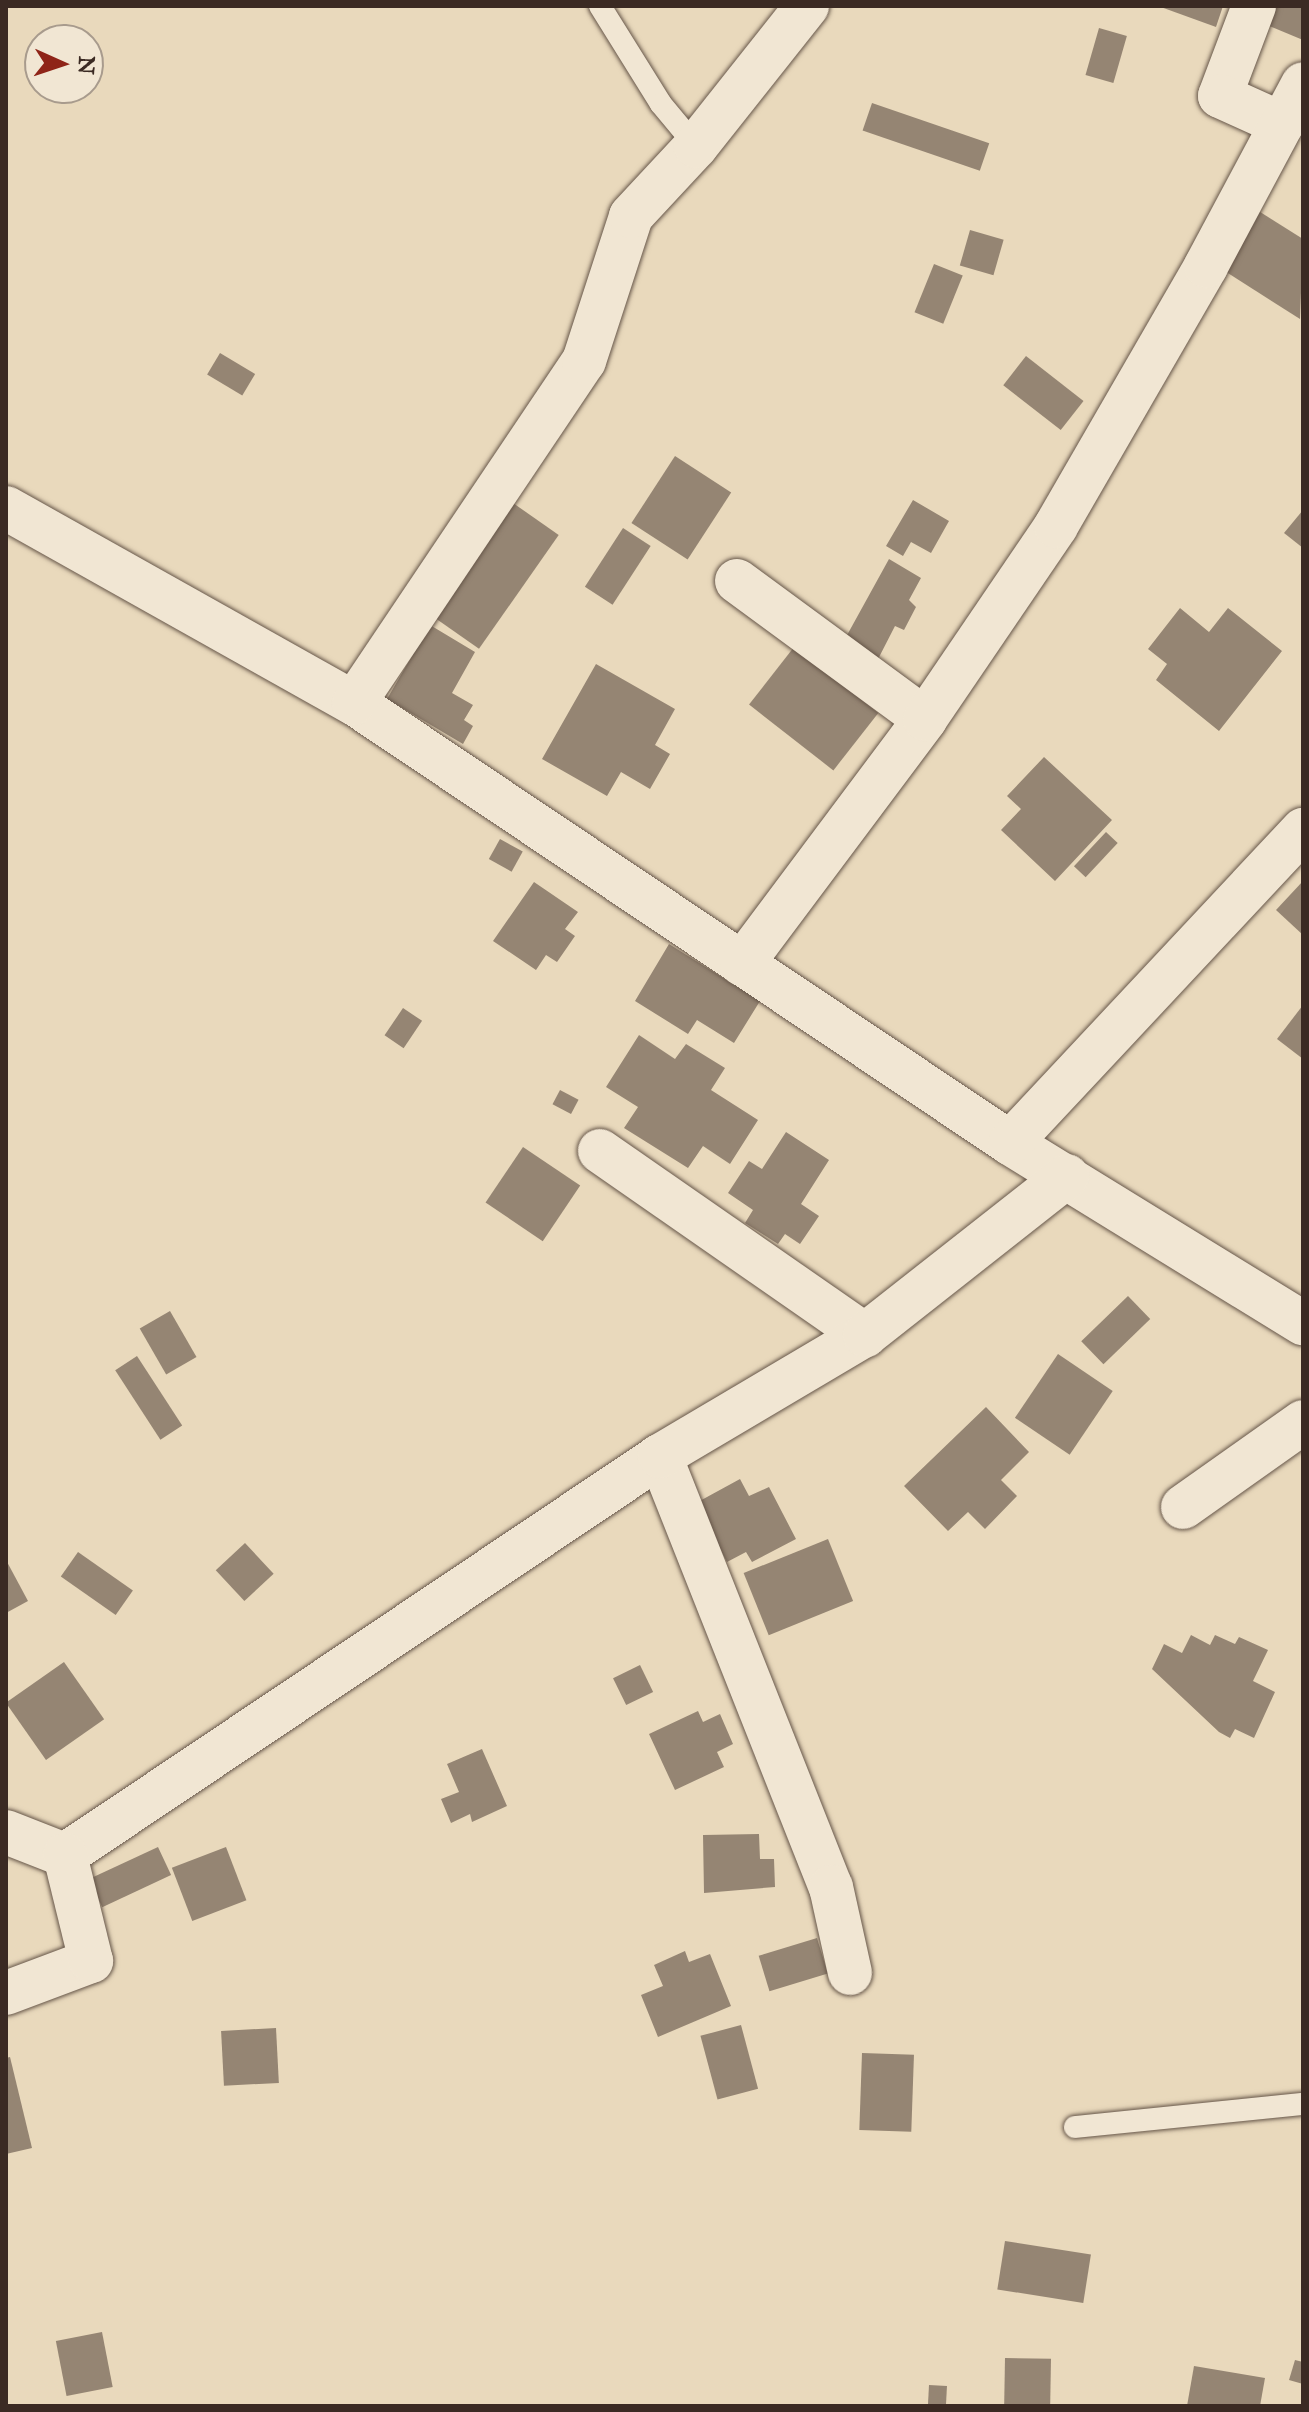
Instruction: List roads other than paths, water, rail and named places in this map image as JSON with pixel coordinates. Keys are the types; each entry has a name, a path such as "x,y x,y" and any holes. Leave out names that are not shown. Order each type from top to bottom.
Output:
{"street":[{"path":"354,703 584,361 631,216 696,146 807,6"},
{"path":"1254,6 1220,96 1282,124"},
{"path":"742,964 925,719 1056,526 1303,84"},
{"path":"6,508 354,703 1010,1143 1303,1323"},
{"path":"737,581 925,719"},
{"path":"1010,1143 1303,830"},
{"path":"600,1151 865,1335"},
{"path":"65,1855 660,1456 865,1335 1067,1176"},
{"path":"1183,1507 1303,1422"},
{"path":"660,1456 831,1887 850,1973"},
{"path":"6,1832 65,1855"},
{"path":"6,1993 91,1961 65,1855"}],"lane":[{"path":"600,6 661,104 696,146"},
{"path":"1075,2127 1303,2104"}]}
